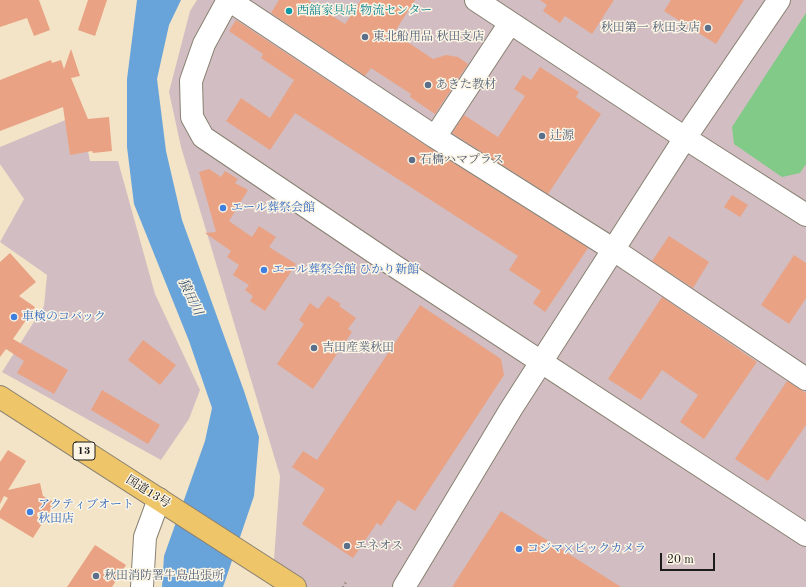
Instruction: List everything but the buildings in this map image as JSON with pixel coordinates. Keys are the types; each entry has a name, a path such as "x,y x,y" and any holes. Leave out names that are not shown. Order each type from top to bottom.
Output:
{"highway":[{"name":"国道13号","path":"0,397 295,587"}],"street":[{"path":"806,379 614,250 435,137 228,0 204,44 191,81 192,117 203,137 393,265 806,535"},
{"path":"404,587 511,409 685,138 779,0"},
{"path":"481,1 510,23 685,138 806,214"},
{"path":"435,137 510,23"},
{"path":"142,587 145,538 164,502"}],"path":[{"path":"343,587 346,582"}],"shaded area":[{"path":"197,0 806,0 806,587 272,587 280,476 181,147 169,92 190,11"},
{"path":"80,114 90,161 118,161 155,294 200,390 189,419 161,460 2,372 44,306 47,275 0,242 24,199 0,164 0,147"}],"green space":[{"path":"806,13 806,164 800,173 782,177 734,144 732,127"}],"water":[{"name":"猿田川","path":"137,0 181,0 169,25 157,79 166,151 182,220 244,391 259,437 254,496 223,587 162,587 164,556 205,441 212,408 189,341 134,204 127,147 127,79"}],"place":[{"name":"西舘家具店 物流センター","path":"289,11"},
{"name":"秋田第一 秋田支店","path":"708,28"},
{"name":"東北船用品 秋田支店","path":"365,37"},
{"name":"あきた教材","path":"428,85"},
{"name":"辻源","path":"542,136"},
{"name":"石橋ハマプラス","path":"412,160"},
{"name":"エール葬祭会館","path":"223,208"},
{"name":"エール葬祭会館 ひかり新館","path":"264,270"},
{"name":"車検のコバック","path":"14,317"},
{"name":"吉田産業秋田","path":"314,348"},
{"name":"アクティブオート 秋田店","path":"30,512"},
{"name":"エネオス","path":"347,546"},
{"name":"コジマ×ビックカメラ","path":"519,549"},
{"name":"秋田消防署牛島出張所","path":"96,576"}]}
